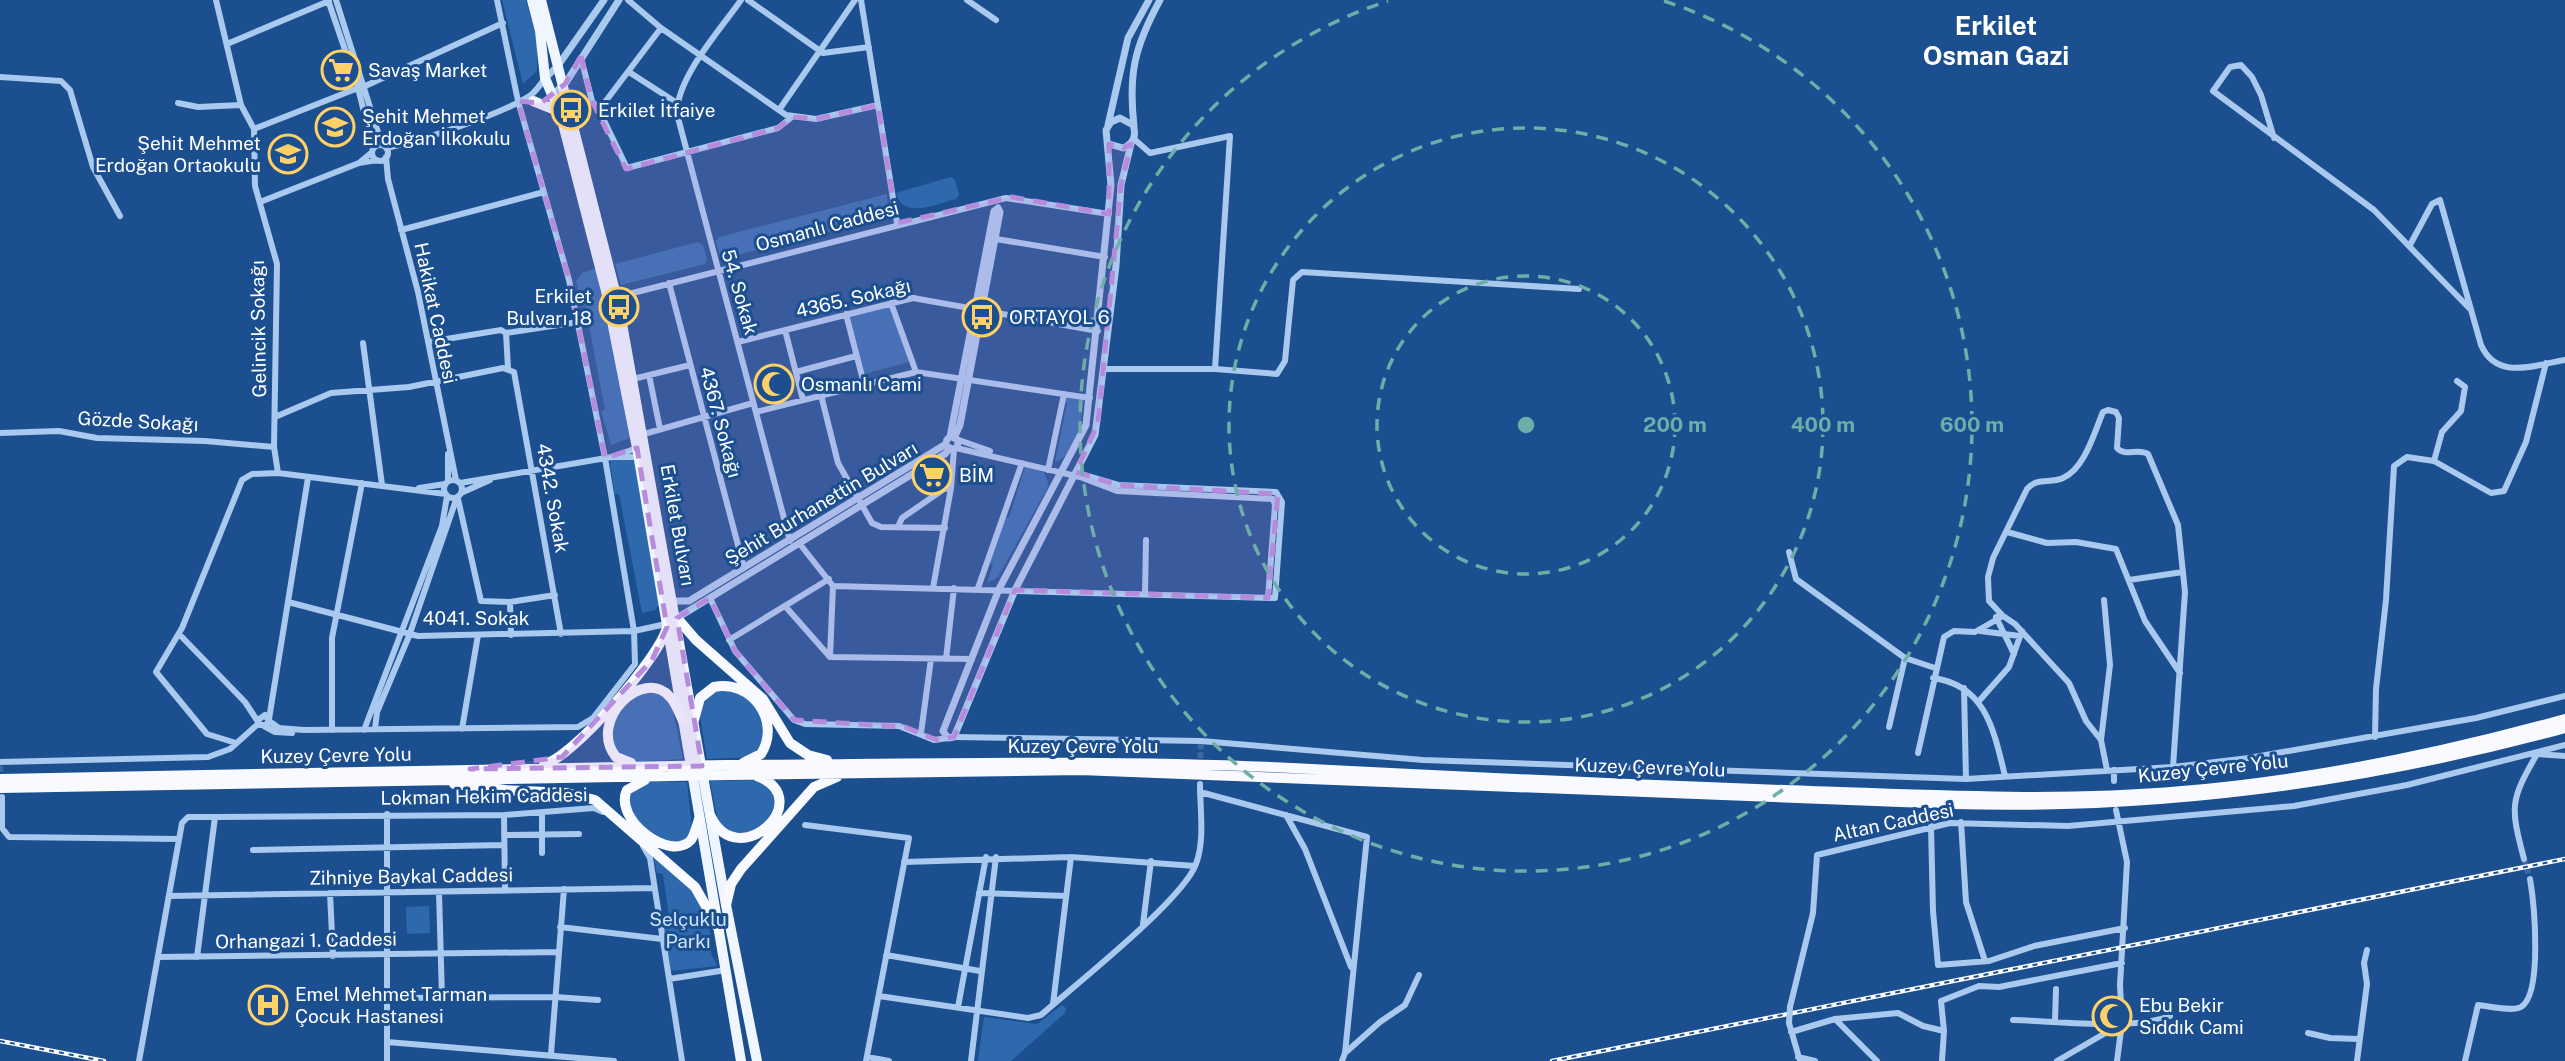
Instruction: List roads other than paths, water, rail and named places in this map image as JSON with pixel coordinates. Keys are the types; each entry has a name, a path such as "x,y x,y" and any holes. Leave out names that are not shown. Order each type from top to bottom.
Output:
{"highway":[{"path":"677,618 696,640 763,699 793,746 817,758 863,764"},
{"path":"470,769 543,764 562,757 652,660 663,642 666,626"},
{"path":"655,772 625,762 614,754 608,736 615,709 634,693 654,689 671,697 688,720 702,695 717,687 741,690 760,705 768,727 764,750 752,760 728,770"},
{"name":"Kuzey Çevre Yolu","path":"1,792 863,764 1197,764 1953,796 2088,796 2179,792 2326,774 2419,757 2565,719"},
{"name":"Kuzey Çevre Yolu","path":"728,770 749,775 1080,770 1210,773 2002,806 2087,805 2179,800 2327,782 2420,765 2565,728"},
{"name":"Kuzey Çevre Yolu","path":"0,779 470,769 655,772"},
{"path":"655,772 636,782 626,793 625,809 634,823 654,840 677,846 691,839 699,819"},
{"path":"726,905 737,873 814,787 848,774"},
{"path":"711,817 723,832 736,838 757,834 772,823 779,808 777,792 765,780 749,775"},
{"path":"433,780 488,789 573,793 595,800 695,887 719,929"}],"main road":[{"name":"Erkilet Bulvarı","path":"532,0 540,31 545,78 559,111 606,291 637,452 666,626 711,817 757,1061"},
{"name":"Erkilet Bulvarı","path":"541,0 557,67 565,84 617,297 633,379 677,618 699,819 741,1061"},
{"path":"533,101 559,111"}],"street":[{"path":"216,0 242,105 254,128 360,88 503,23"},
{"path":"307,0 310,9"},
{"path":"227,44 329,0"},
{"name":"Hakikat Caddesi","path":"329,0 383,154 428,342 452,482"},
{"name":"Hakikat Caddesi","path":"336,0 360,88 372,150"},
{"path":"179,634 244,702 278,733 304,730 574,727 588,723 634,667 634,631 608,457 569,279 518,101 497,0"},
{"path":"260,202 531,94 557,67 604,0"},
{"path":"518,101 533,101 552,95 565,84 619,0"},
{"path":"629,72 677,103 701,56 741,0"},
{"path":"748,0 820,51 830,54 869,47"},
{"path":"779,110 855,0"},
{"path":"861,0 897,223"},
{"path":"967,0 996,20"},
{"path":"977,7 982,0"},
{"path":"951,737 943,732 999,589 1082,437 1090,398 1109,214 1109,144 1105,135 1128,38 1149,0"},
{"path":"951,737 1015,590 1077,476 1096,435 1105,369 1121,185 1135,130 1131,81 1142,33 1160,0"},
{"path":"630,1 661,28 792,117 816,119 878,106"},
{"path":"599,110 661,28"},
{"path":"581,56 592,101 627,168 778,128 792,117"},
{"path":"2274,138 2252,77 2241,65 2230,67 2213,91 2274,138 2375,210 2470,309"},
{"path":"0,77 61,81 70,90 93,167 120,216"},
{"path":"178,103 198,107 242,105"},
{"name":"54. Sokak","path":"677,103 686,153 790,541"},
{"path":"1108,125 1120,118 1129,122 1135,130"},
{"name":"Gelincik Sokağı","path":"254,128 255,186 277,264 274,447 278,473"},
{"path":"1133,141 1150,153 1230,136 1215,369"},
{"path":"1109,144 1123,148 1133,141"},
{"path":"372,150 383,154"},
{"path":"372,150 383,154"},
{"path":"359,163 372,150"},
{"path":"401,230 544,192"},
{"name":"Osmanlı Caddesi","path":"617,297 897,223 998,204 1012,197 1109,214"},
{"path":"2410,245 2432,204 2440,200 2483,350 2494,364 2510,369 2565,360"},
{"path":"979,310 996,239 1000,212 998,204"},
{"path":"933,588 951,488 952,443 960,425 994,211 998,204"},
{"path":"996,239 1105,257"},
{"path":"1105,369 1215,369 1275,375 1281,372 1285,361 1293,280 1302,272 1579,289"},
{"name":"4367. Sokağı","path":"669,283 744,568"},
{"name":"4365. Sokağı","path":"738,342 920,298 1098,331"},
{"path":"891,303 916,372"},
{"path":"846,314 863,384"},
{"path":"428,342 499,330 506,333 578,322"},
{"path":"785,330 803,400"},
{"name":"4342. Sokak","path":"506,333 509,368 514,372 561,634"},
{"path":"363,343 382,485"},
{"path":"796,372 856,356"},
{"path":"2375,737 2376,689 2386,600 2393,469 2403,458 2434,461 2488,492 2504,491 2526,442 2546,363"},
{"path":"633,379 690,365"},
{"path":"275,417 331,393 369,388 399,388 509,368"},
{"path":"756,412 916,372 1090,398"},
{"path":"649,375 660,429"},
{"path":"2434,461 2441,435 2463,406 2465,387 2457,381"},
{"path":"1048,470 1064,394"},
{"path":"821,395 838,463 859,503 874,524 945,528"},
{"path":"643,433 753,403"},
{"path":"2115,781 2101,740 2086,721 2064,677 2000,616 1989,601 1988,584 1993,558 2029,487 2036,482 2058,480 2072,472 2081,461 2103,412 2110,410 2119,416 2118,450 2123,453 2142,451 2149,456 2178,525 2186,611 2173,767"},
{"name":"Gözde Sokağı","path":"0,433 60,431 97,438 205,441 274,447"},
{"path":"833,586 1272,598 1277,498 1117,491 1077,476 952,443"},
{"name":"Şehit Burhanettin Bulvarı","path":"677,618 952,443"},
{"path":"419,488 452,482 490,481 637,452"},
{"path":"978,589 1022,463"},
{"path":"236,743 206,734 157,677 157,667 179,634 240,483 252,474 278,473 419,488 446,495 459,495 490,481"},
{"path":"0,764 208,757 225,752 264,720 273,698 307,478"},
{"path":"452,482 459,495 480,599 486,603 555,596"},
{"path":"365,730 442,526 446,495 452,482"},
{"path":"332,730 332,638 362,483"},
{"path":"898,527 902,518 944,489 951,488"},
{"path":"374,729 377,712 410,634 459,495"},
{"name":"Şehit Burhanettin Bulvarı","path":"674,601 689,601 859,503"},
{"path":"2007,532 2046,543 2076,542 2113,548 2120,553 2148,627 2180,673"},
{"path":"1145,594 1146,540"},
{"path":"790,541 799,542 833,586 830,657"},
{"path":"1789,552 1790,568 1796,579 1905,658 1935,668"},
{"path":"2129,580 2183,572"},
{"path":"729,640 829,579"},
{"path":"946,659 954,588"},
{"path":"710,598 729,640 749,670 797,722 899,726 933,740 951,737 1202,741 1423,760 1966,779 2173,767 2249,758 2476,718 2565,696"},
{"path":"2101,740 2110,665 2104,600"},
{"name":"4041. Sokak","path":"288,602 410,634 561,634 634,631 666,626"},
{"path":"510,602 511,635"},
{"path":"785,606 830,657 972,659"},
{"path":"1978,631 2000,616"},
{"path":"2000,616 2004,634 2014,654"},
{"path":"1919,753 1935,668 1946,635 1954,631 2021,634"},
{"path":"1979,701 2007,671 2021,634"},
{"path":"462,729 478,635"},
{"path":"1889,727 1905,658"},
{"path":"921,733 931,659"},
{"path":"1933,678 1964,688 1979,701 1993,728 2005,776"},
{"path":"1964,688 1966,779"},
{"path":"2524,859 2513,803 2517,789 2537,754 2565,745"},
{"path":"2537,754 2565,756"},
{"name":"Altan Caddesi","path":"1791,1032 1790,1007 1813,913 1817,855 1931,826 1961,822 2046,826 2311,804 2537,754"},
{"path":"878,996 1032,1018 1053,1005 1185,884 1195,866 1200,844 1200,788 1367,837 1345,1054 1342,1061"},
{"path":"1,792 2,828 9,837 179,839 139,1061"},
{"name":"Lokman Hekim Caddesi","path":"179,839 187,817 504,815 594,808 602,811 647,850 682,1061"},
{"path":"2116,810 2127,862 2122,1023 2118,1061"},
{"path":"542,813 542,853"},
{"path":"387,814 387,1061"},
{"path":"504,815 505,890"},
{"path":"1286,815 1301,840 1352,969"},
{"path":"197,957 215,817"},
{"path":"1961,822 1966,902 1985,961"},
{"path":"805,825 909,838 866,1059 889,1061"},
{"path":"1931,826 1933,911 1938,965 1985,961 2034,946 2125,928"},
{"path":"504,835 579,834"},
{"path":"253,850 504,845"},
{"path":"904,862 986,857 1071,857 1150,860 1195,866"},
{"path":"958,1007 986,857"},
{"path":"971,1061 996,857"},
{"path":"1053,1005 1071,857"},
{"path":"1143,924 1150,860"},
{"path":"2465,1061 2478,1005 2519,1008 2528,995 2535,955 2530,879"},
{"name":"Zihniye Baykal Caddesi","path":"169,896 654,888"},
{"path":"551,1054 564,889"},
{"path":"439,892 442,998"},
{"path":"979,893 1066,896"},
{"path":"330,894 333,956"},
{"path":"561,927 662,939"},
{"path":"2357,1061 2367,984 2364,959 2367,950"},
{"name":"Orhangazi 1. Caddesi","path":"158,957 559,953"},
{"path":"886,955 980,971"},
{"path":"1942,1061 1944,1031 1941,1000 1976,987 1999,987 2122,964"},
{"path":"669,979 726,970"},
{"path":"1345,1054 1380,1022 1405,1005 1419,975"},
{"path":"2055,1021 2056,989"},
{"path":"387,998 555,997 598,1000"},
{"path":"1815,1061 1799,1059 1791,1032 1835,1019 1898,1013 1923,1026 1944,1031"},
{"path":"2013,1020 2122,1023 2155,1022 2171,1016"},
{"path":"1835,1019 1877,1061"},
{"path":"2057,1061 2122,1023"},
{"path":"2308,1032 2330,1038 2358,1039"},
{"path":"387,1042 614,1061"}],"tunnel":[{"path":"1200,767 1201,741"},
{"path":"0,766 1,782"},
{"path":"2524,859 2530,879"}],"railway":[{"path":"1552,1061 2565,859"},
{"path":"0,1041 104,1061"}],"place":[{"name":"Savaş Market","path":"341,70"},
{"name":"Erkilet İtfaiye","path":"571,110"},
{"name":"Şehit Mehmet Erdoğan İlkokulu","path":"335,127"},
{"name":"Şehit Mehmet Erdoğan Ortaokulu","path":"288,154"},
{"name":"Erkilet Bulvarı 18","path":"619,307"},
{"name":"ORTAYOL 6","path":"982,317"},
{"name":"Osmanlı Cami","path":"774,384"},
{"name":"BİM","path":"932,475"},
{"name":"Emel Mehmet Tarman Çocuk Hastanesi","path":"268,1005"},
{"name":"Ebu Bekir Sıddık Cami","path":"2112,1016"}],"district":[{"name":"Erkilet Osman Gazi","path":"1996,40"}],"park label":[{"name":"Selçuklu Parkı","path":"688,930"}]}
